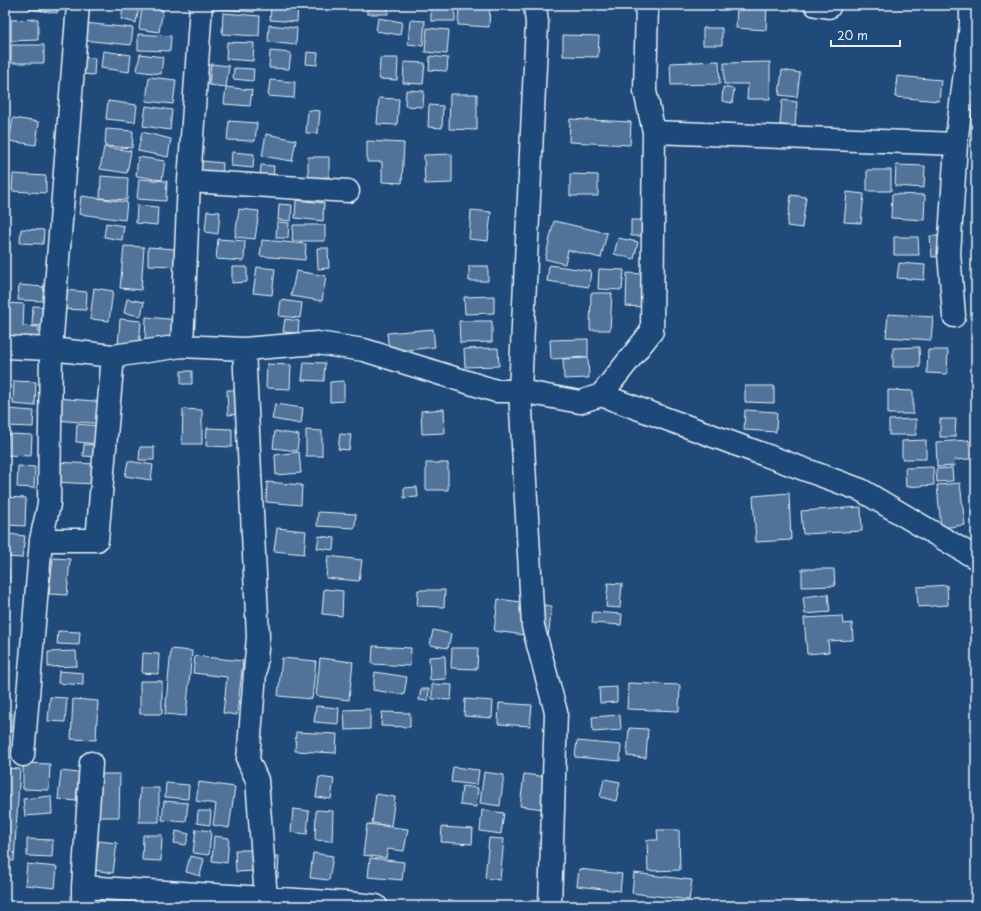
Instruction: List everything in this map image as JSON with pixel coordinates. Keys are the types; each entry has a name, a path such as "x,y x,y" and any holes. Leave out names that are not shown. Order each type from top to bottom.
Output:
{"street":[{"path":"23,755 41,540 49,504 51,349 78,5"},
{"path":"182,346 189,181 201,5"},
{"path":"535,5 537,31 520,391 533,626 556,712 550,906"},
{"path":"5,347 51,349 113,356 182,346 244,349 317,343 364,350 496,391 520,391 580,402 601,395 652,331 654,132 645,91 647,5"},
{"path":"816,5 829,7 829,5"},
{"path":"954,316 949,253 956,144 971,24 971,5"},
{"path":"654,132 956,144"},
{"path":"189,181 348,191"},
{"path":"244,349 258,636 248,760 257,780 266,898"},
{"path":"41,540 97,540 113,356"},
{"path":"601,395 862,490 976,558"},
{"path":"90,763 83,896 266,898 376,906"}],"building":[{"path":"30,5 58,5 57,13 29,9"},
{"path":"124,5 139,8 136,23 121,19"},
{"path":"210,5 255,5 254,12 210,8"},
{"path":"271,5 298,5 297,22 270,20"},
{"path":"367,5 388,5 388,14 367,14"},
{"path":"431,5 455,5 455,21 431,21"},
{"path":"459,5 490,5 489,27 458,25"},
{"path":"588,5 607,5 607,8 588,8"},
{"path":"737,5 767,5 766,30 736,28"},
{"path":"142,7 163,10 159,32 139,29"},
{"path":"223,13 260,16 259,36 222,34"},
{"path":"378,18 402,22 400,35 376,31"},
{"path":"38,19 38,40 11,41 11,20"},
{"path":"410,20 425,21 423,46 408,44"},
{"path":"84,23 133,28 131,45 82,40"},
{"path":"269,25 297,28 296,45 268,42"},
{"path":"427,28 449,30 447,54 425,52"},
{"path":"703,28 722,28 722,45 703,45"},
{"path":"138,34 171,36 170,51 138,50"},
{"path":"563,35 599,36 598,57 563,56"},
{"path":"5,38 8,39 6,55 5,55"},
{"path":"227,42 254,43 253,61 226,59"},
{"path":"11,45 44,45 44,63 11,63"},
{"path":"103,51 131,55 129,72 101,68"},
{"path":"270,51 291,53 289,69 269,68"},
{"path":"307,52 318,53 317,65 306,64"},
{"path":"140,54 163,57 161,74 137,71"},
{"path":"430,56 448,58 447,71 429,70"},
{"path":"81,57 95,58 94,75 80,74"},
{"path":"380,58 398,58 397,80 379,79"},
{"path":"719,61 720,84 671,85 670,63"},
{"path":"404,62 425,63 423,84 403,83"},
{"path":"770,62 770,99 747,99 748,84 724,84 724,63"},
{"path":"211,64 229,66 226,87 209,85"},
{"path":"234,68 254,69 253,81 233,79"},
{"path":"782,70 800,73 797,97 779,95"},
{"path":"897,76 941,80 939,101 895,97"},
{"path":"149,77 176,80 173,104 146,101"},
{"path":"270,80 295,82 294,98 268,96"},
{"path":"226,87 252,90 250,106 224,104"},
{"path":"723,87 734,89 732,103 722,101"},
{"path":"406,90 424,91 423,107 405,106"},
{"path":"450,94 477,94 477,130 449,129"},
{"path":"379,98 399,99 397,125 377,124"},
{"path":"782,100 797,102 795,126 780,125"},
{"path":"108,101 137,105 135,122 106,119"},
{"path":"429,105 443,106 442,128 428,127"},
{"path":"146,106 172,110 170,130 143,126"},
{"path":"308,110 320,111 318,133 306,133"},
{"path":"13,118 39,122 36,145 9,141"},
{"path":"570,119 631,122 630,145 569,142"},
{"path":"229,121 257,123 255,141 227,140"},
{"path":"106,129 133,131 132,148 105,146"},
{"path":"142,132 171,139 168,157 138,151"},
{"path":"266,134 296,140 292,161 262,156"},
{"path":"367,141 404,143 402,183 382,182 382,162 367,162"},
{"path":"5,147 9,148 5,172"},
{"path":"104,147 131,151 127,173 100,169"},
{"path":"232,152 254,154 253,168 231,166"},
{"path":"452,154 452,183 425,184 424,155"},
{"path":"138,157 165,161 162,180 136,176"},
{"path":"308,157 329,157 329,177 308,178"},
{"path":"202,161 223,163 222,180 200,178"},
{"path":"261,165 274,166 273,181 260,179"},
{"path":"896,165 925,166 924,188 895,186"},
{"path":"867,170 891,170 891,191 867,191"},
{"path":"13,174 46,176 46,193 12,191"},
{"path":"570,174 598,175 598,196 570,196"},
{"path":"101,176 128,178 127,200 100,198"},
{"path":"139,179 167,181 166,201 137,199"},
{"path":"847,192 864,194 861,223 844,222"},
{"path":"892,194 925,195 924,220 891,218"},
{"path":"791,195 806,197 802,228 787,226"},
{"path":"81,196 127,202 125,220 79,214"},
{"path":"296,200 324,203 323,221 295,218"},
{"path":"279,204 292,205 291,221 278,220"},
{"path":"137,205 158,207 157,225 136,223"},
{"path":"239,209 259,211 255,239 235,237"},
{"path":"471,210 491,212 488,241 469,239"},
{"path":"207,211 220,212 218,234 205,232"},
{"path":"631,220 646,220 646,236 631,236"},
{"path":"554,221 607,233 601,258 568,250 565,264 545,259"},
{"path":"277,222 289,223 288,238 276,238"},
{"path":"106,223 124,226 122,240 104,237"},
{"path":"293,225 325,225 325,241 292,241"},
{"path":"5,229 9,229 7,244 5,244"},
{"path":"21,229 44,230 43,244 20,243"},
{"path":"930,236 942,236 943,256 932,257"},
{"path":"894,237 918,237 919,255 894,255"},
{"path":"618,238 638,242 634,259 614,254"},
{"path":"218,239 245,241 244,261 216,259"},
{"path":"262,240 306,244 305,260 260,256"},
{"path":"124,246 144,247 141,290 120,288"},
{"path":"148,247 175,249 174,266 148,265"},
{"path":"317,248 328,248 329,268 318,269"},
{"path":"899,263 925,265 924,280 897,278"},
{"path":"549,265 591,271 589,287 547,281"},
{"path":"469,266 488,266 488,281 469,281"},
{"path":"232,267 247,267 247,282 232,283"},
{"path":"257,267 275,269 272,295 253,293"},
{"path":"599,269 624,270 622,290 598,289"},
{"path":"296,271 326,276 322,301 291,296"},
{"path":"627,273 644,274 642,307 626,306"},
{"path":"19,285 44,287 43,301 18,300"},
{"path":"94,288 113,291 109,321 90,319"},
{"path":"64,290 87,292 86,310 62,309"},
{"path":"591,293 612,293 610,330 590,330"},
{"path":"494,296 494,313 465,314 464,297"},
{"path":"127,299 144,302 141,316 124,313"},
{"path":"281,300 302,303 300,318 279,316"},
{"path":"7,303 24,304 23,326 39,327 38,342 5,339"},
{"path":"33,306 51,307 49,327 32,325"},
{"path":"888,314 933,317 931,340 886,337"},
{"path":"146,317 179,320 178,342 145,340"},
{"path":"120,319 141,321 139,348 118,346"},
{"path":"285,319 299,321 298,333 283,332"},
{"path":"459,321 492,321 492,342 460,343"},
{"path":"433,329 435,347 389,352 387,333"},
{"path":"588,339 588,357 551,359 550,340"},
{"path":"919,347 920,367 893,367 893,348"},
{"path":"498,348 499,366 465,367 464,349"},
{"path":"928,350 948,350 947,374 927,373"},
{"path":"588,358 589,378 564,379 563,359"},
{"path":"304,362 325,363 324,381 302,380"},
{"path":"267,364 291,365 290,389 266,388"},
{"path":"181,371 192,371 192,384 181,384"},
{"path":"14,381 36,382 35,406 13,404"},
{"path":"344,381 344,401 330,402 330,382"},
{"path":"745,386 774,386 774,403 745,402"},
{"path":"227,390 239,390 240,414 228,415"},
{"path":"888,390 913,391 913,414 888,414"},
{"path":"56,398 107,402 105,424 55,420"},
{"path":"275,404 303,408 301,424 272,419"},
{"path":"7,409 34,411 33,427 6,426"},
{"path":"183,409 202,410 202,444 182,444"},
{"path":"444,409 445,433 422,434 421,411"},
{"path":"745,410 777,412 776,432 744,430"},
{"path":"916,419 916,435 889,435 889,420"},
{"path":"940,419 956,419 955,437 940,437"},
{"path":"77,424 100,426 99,444 76,442"},
{"path":"207,428 232,429 232,447 206,446"},
{"path":"306,430 322,431 322,456 306,456"},
{"path":"275,431 299,435 297,451 273,448"},
{"path":"8,434 32,435 31,456 6,455"},
{"path":"340,434 351,435 349,450 338,449"},
{"path":"926,440 926,459 902,459 902,441"},
{"path":"969,440 970,459 954,460 955,466 937,467 936,442"},
{"path":"84,444 102,446 101,457 83,456"},
{"path":"140,447 154,447 154,460 139,460"},
{"path":"299,452 301,473 276,475 275,455"},
{"path":"128,461 153,465 151,480 125,476"},
{"path":"54,462 95,464 94,484 52,482"},
{"path":"426,463 448,463 448,490 426,490"},
{"path":"18,466 35,467 34,488 17,487"},
{"path":"933,467 934,485 906,487 905,468"},
{"path":"952,468 953,481 937,482 936,469"},
{"path":"267,482 302,485 301,505 266,502"},
{"path":"960,483 965,525 941,528 937,485"},
{"path":"417,487 418,497 404,498 404,488"},
{"path":"789,493 791,540 756,542 753,496"},
{"path":"5,497 26,498 25,526 5,525"},
{"path":"861,507 862,531 803,534 801,511"},
{"path":"318,512 356,514 355,528 317,526"},
{"path":"277,528 306,531 304,554 274,551"},
{"path":"9,534 25,536 22,558 7,557"},
{"path":"319,536 335,538 334,550 317,548"},
{"path":"328,556 362,560 359,581 326,578"},
{"path":"53,558 70,559 67,595 49,594"},
{"path":"5,568 9,569 9,583 5,583"},
{"path":"802,569 834,569 835,586 802,587"},
{"path":"608,583 622,584 620,608 606,607"},
{"path":"947,585 948,605 918,607 917,587"},
{"path":"324,589 343,591 342,616 322,614"},
{"path":"418,590 445,590 444,607 417,606"},
{"path":"828,594 830,612 805,614 803,597"},
{"path":"498,599 552,606 548,638 494,631"},
{"path":"593,612 622,614 621,625 592,623"},
{"path":"842,616 843,624 852,623 853,640 828,641 829,652 807,654 804,618"},
{"path":"433,630 451,634 448,648 430,645"},
{"path":"58,631 80,632 79,645 57,644"},
{"path":"373,646 411,648 410,666 372,664"},
{"path":"452,648 478,648 477,669 451,668"},
{"path":"171,649 192,651 186,716 165,714"},
{"path":"76,651 77,666 48,667 48,652"},
{"path":"143,653 159,654 158,674 142,673"},
{"path":"195,656 243,661 237,715 223,713 227,677 193,673"},
{"path":"445,656 446,679 430,680 429,657"},
{"path":"282,658 316,661 312,699 278,696"},
{"path":"320,658 353,662 349,700 316,696"},
{"path":"59,671 83,673 83,685 58,683"},
{"path":"375,672 407,677 404,695 373,690"},
{"path":"140,681 162,681 162,714 140,714"},
{"path":"628,683 680,685 679,711 627,709"},
{"path":"432,684 452,685 451,700 432,699"},
{"path":"617,687 617,702 600,703 599,688"},
{"path":"5,689 7,689 6,705 5,705"},
{"path":"421,689 429,689 428,701 419,700"},
{"path":"50,697 67,698 65,722 48,721"},
{"path":"73,699 98,701 96,740 71,739"},
{"path":"465,699 493,701 492,718 464,716"},
{"path":"499,703 532,705 530,726 498,724"},
{"path":"316,706 339,708 338,724 314,722"},
{"path":"370,709 370,729 345,730 344,710"},
{"path":"382,712 410,713 410,727 381,726"},
{"path":"5,713 12,713 12,731 5,731"},
{"path":"620,715 621,730 593,732 592,717"},
{"path":"629,728 648,729 646,758 627,756"},
{"path":"296,732 337,734 336,753 295,751"},
{"path":"577,741 621,745 620,761 575,757"},
{"path":"23,763 50,764 49,790 23,789"},
{"path":"453,767 479,770 477,785 451,782"},
{"path":"5,768 20,769 14,861 5,860"},
{"path":"61,771 79,773 76,801 58,799"},
{"path":"484,772 504,775 500,806 480,803"},
{"path":"100,774 120,774 119,817 99,817"},
{"path":"524,774 547,777 544,809 520,806"},
{"path":"319,777 334,779 331,799 316,797"},
{"path":"604,779 620,782 616,801 600,797"},
{"path":"199,782 235,787 229,828 213,825 216,804 196,801"},
{"path":"166,783 189,785 188,799 165,797"},
{"path":"462,786 478,788 476,807 460,805"},
{"path":"140,788 159,788 159,822 139,822"},
{"path":"376,794 395,797 391,826 372,823"},
{"path":"51,796 52,814 25,816 23,799"},
{"path":"164,801 188,803 186,822 162,820"},
{"path":"293,809 309,811 307,834 291,832"},
{"path":"316,810 333,811 332,841 315,840"},
{"path":"482,810 504,813 501,834 480,831"},
{"path":"198,811 211,811 210,825 197,823"},
{"path":"367,824 408,829 404,851 388,849 386,858 363,855"},
{"path":"442,827 473,829 472,844 441,842"},
{"path":"196,829 211,831 209,855 193,853"},
{"path":"657,830 679,830 680,870 648,871 647,840 658,840"},
{"path":"176,831 189,834 186,845 174,843"},
{"path":"143,835 162,835 161,861 142,860"},
{"path":"214,836 229,838 227,863 212,861"},
{"path":"489,838 504,839 500,880 485,878"},
{"path":"27,839 53,840 52,857 27,856"},
{"path":"99,841 117,843 113,873 94,870"},
{"path":"235,850 256,850 257,871 236,872"},
{"path":"313,853 333,856 329,880 310,878"},
{"path":"190,856 204,859 200,876 186,872"},
{"path":"269,856 279,856 278,878 269,878"},
{"path":"370,858 404,862 402,880 368,877"},
{"path":"27,864 57,867 55,888 25,885"},
{"path":"579,869 622,874 620,891 577,886"},
{"path":"634,873 692,880 689,900 632,893"},
{"path":"795,902 825,903 825,906 795,906"}]}
